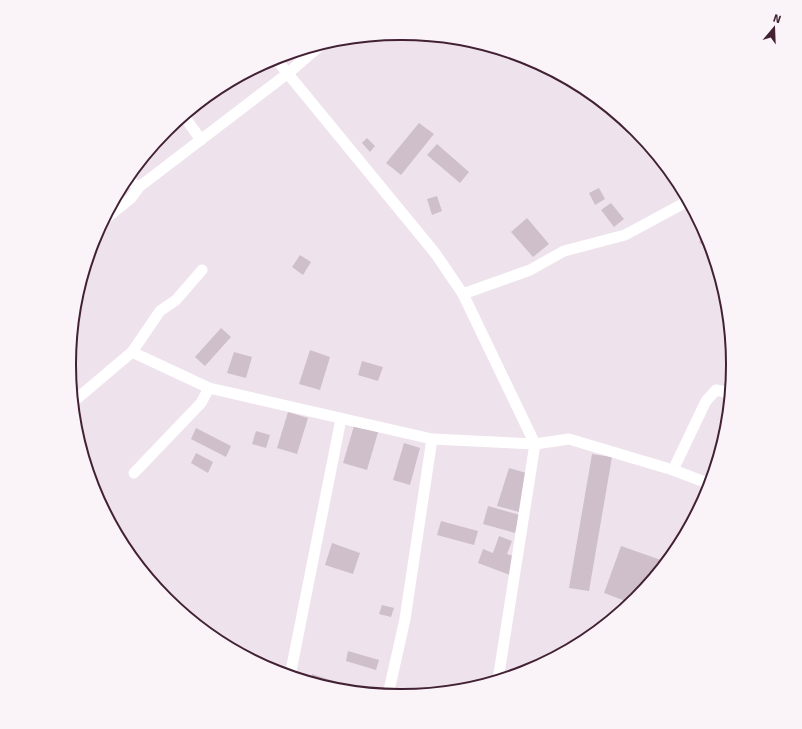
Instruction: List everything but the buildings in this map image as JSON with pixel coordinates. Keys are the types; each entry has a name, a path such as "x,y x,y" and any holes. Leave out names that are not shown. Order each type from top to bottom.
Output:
{"street":[{"path":"115,211 131,198 139,187 288,74 313,52"},
{"path":"280,64 435,253 463,294 535,444 499,674"},
{"path":"187,121 201,140"},
{"path":"132,183 139,187"},
{"path":"463,294 530,270 564,251 625,235 683,204"},
{"path":"78,398 132,352 160,311 176,300 202,270"},
{"path":"132,352 210,388 432,439 535,444 569,439 673,470 704,482"},
{"path":"134,473 201,403 210,388"},
{"path":"673,470 706,401 716,390 724,392"},
{"path":"291,670 341,418"},
{"path":"389,688 405,619 432,439"}]}
